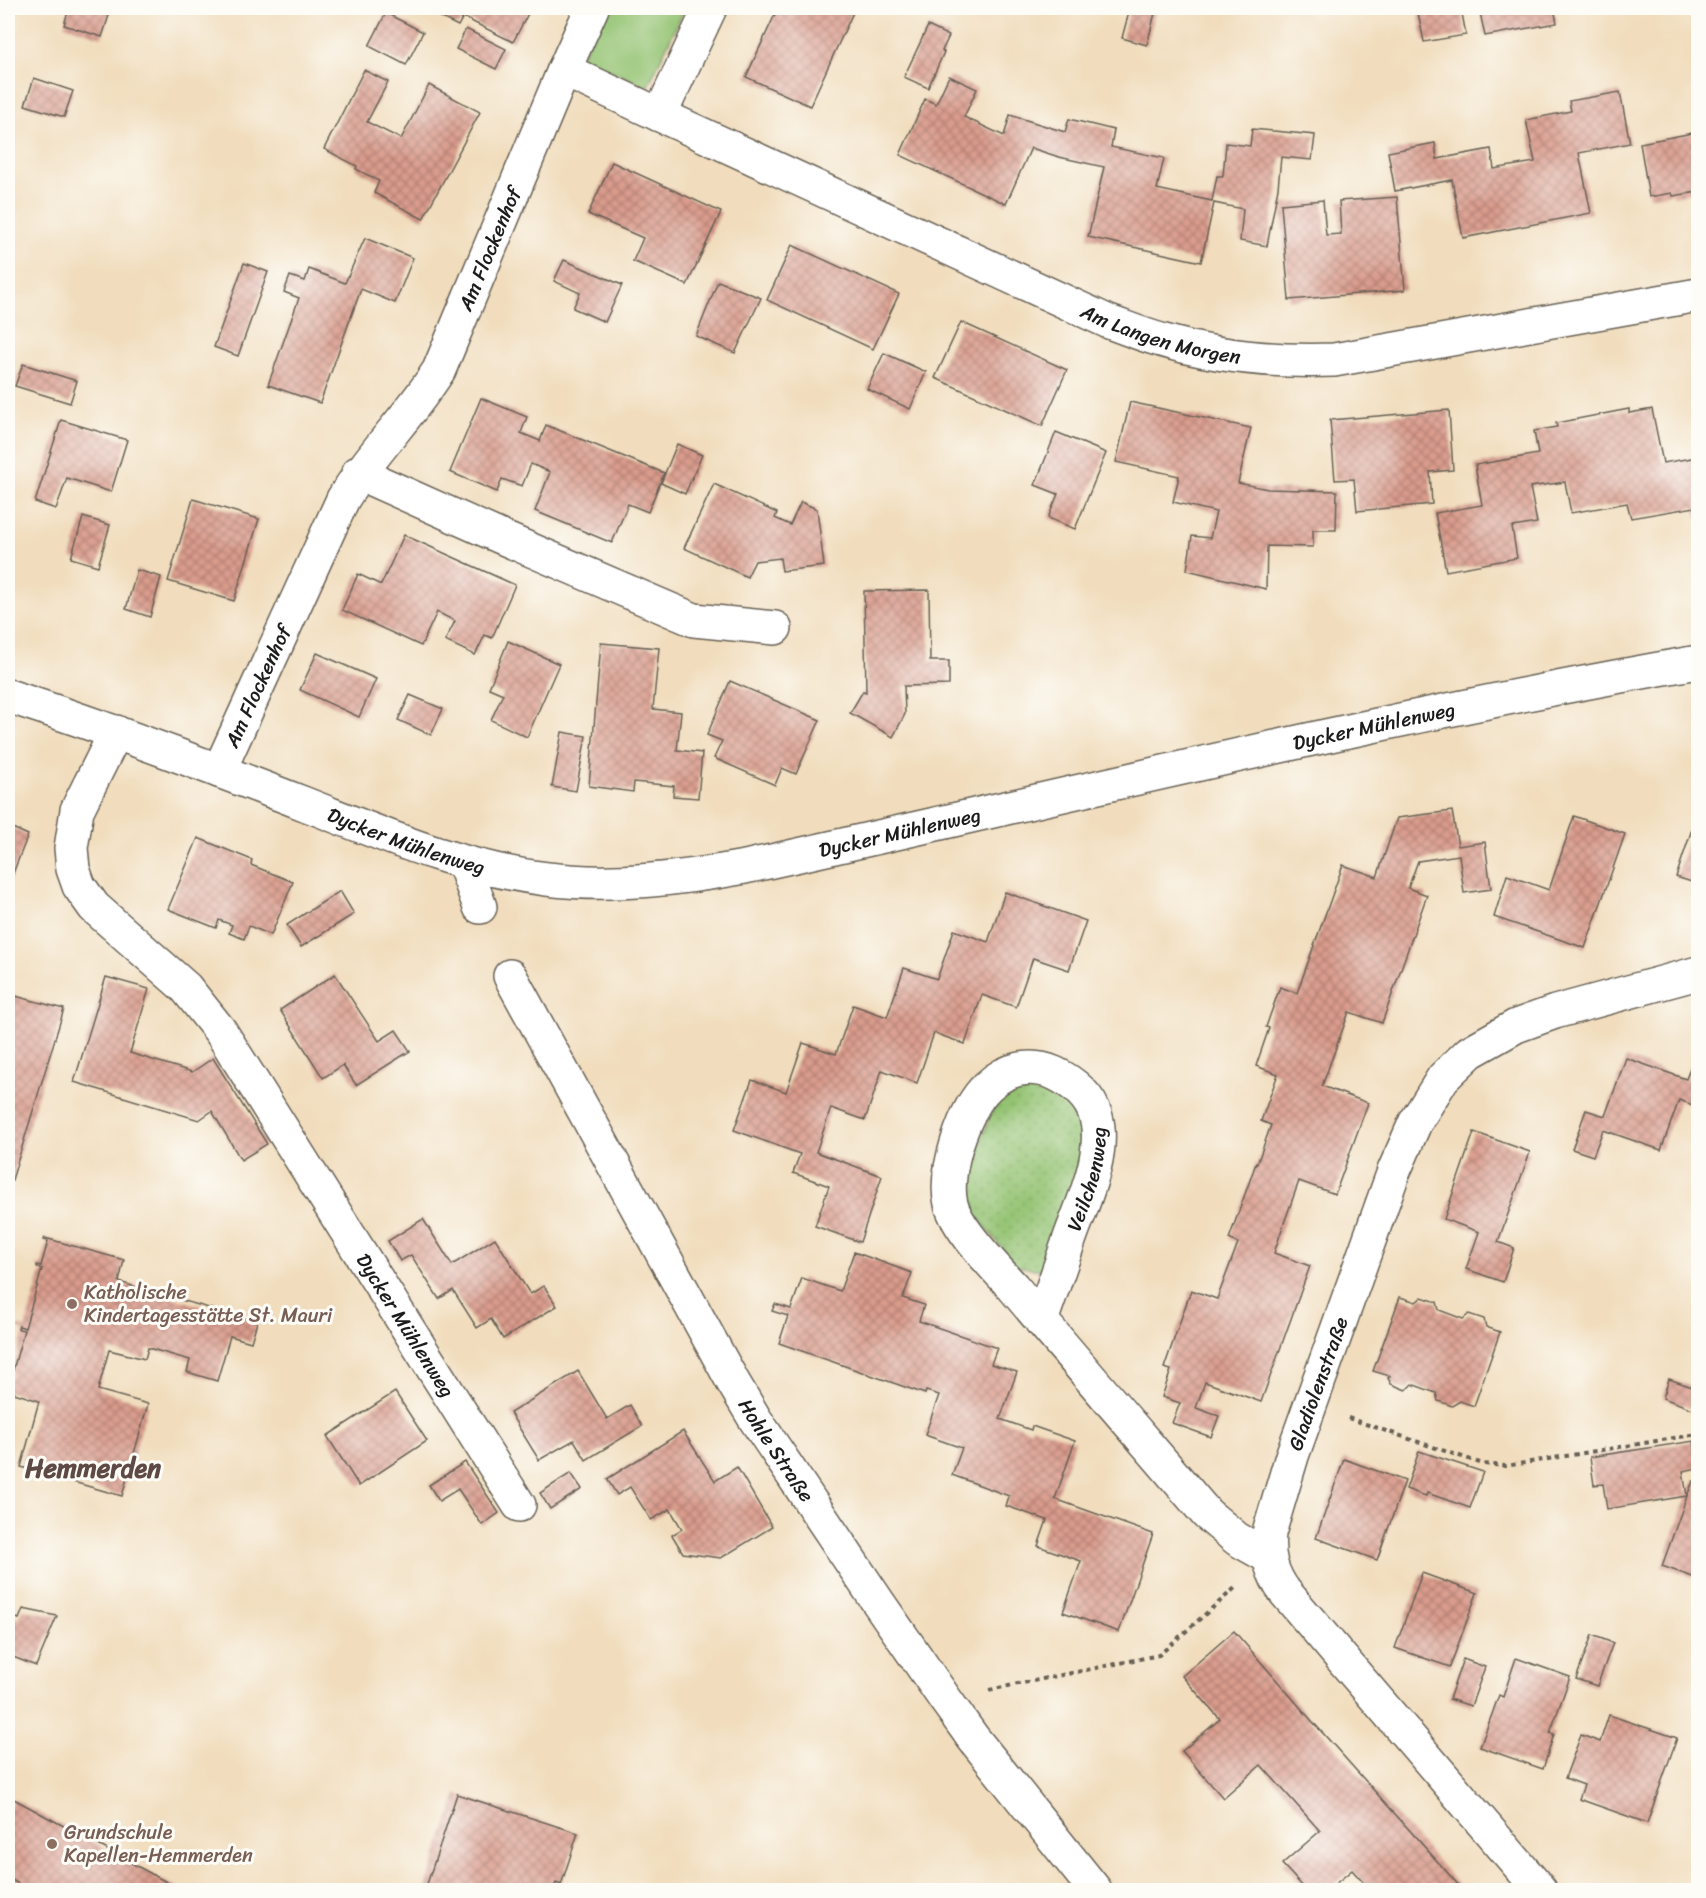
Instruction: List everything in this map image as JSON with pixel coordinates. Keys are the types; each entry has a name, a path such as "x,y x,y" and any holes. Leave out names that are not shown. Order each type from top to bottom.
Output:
{"street":[{"name":"Am Flockenhof","path":"219,771 329,526 358,473 411,411 439,370 592,8"},
{"path":"660,116 710,8"},
{"name":"Am Langen Morgen","path":"564,70 1109,322 1160,340 1215,353 1295,361 1334,360 1698,295"},
{"path":"358,473 694,620 775,628"},
{"name":"Dycker Mühlenweg","path":"8,696 116,732 416,847 464,862 525,876 568,881 633,881 721,872 1394,721 1698,662"},
{"name":"Dycker Mühlenweg","path":"116,732 77,810 71,848 73,869 79,886 94,907 186,988 221,1032 519,1505"},
{"path":"464,862 480,907"},
{"name":"Gladiolenstraße","path":"1540,1890 1285,1593 1270,1566 1268,1545 1272,1520 1394,1171 1415,1122 1433,1092 1455,1065 1470,1052 1516,1026 1555,1012 1698,973"},
{"name":"Hohle Straße","path":"510,976 733,1382 762,1428 945,1699 1095,1890"},
{"name":"Veilchenweg","path":"1041,1321 1093,1172 1098,1141 1097,1118 1089,1100 1063,1077 1032,1068 1001,1075 975,1100 962,1127 954,1156 950,1180 951,1204 970,1237 1041,1321 1207,1514 1237,1539 1269,1557"}],"path":[{"path":"1311,1405 1494,1466 1506,1466 1698,1434"},
{"path":"945,1699 1159,1655 1269,1557"}],"green space":[{"path":"605,8 685,8 647,88 581,57"},
{"path":"1039,1085 1062,1095 1081,1113 1086,1144 1075,1187 1041,1270 1016,1266 971,1209 973,1165 991,1112 1009,1089"}],"building":[{"path":"69,8 111,9 102,37 64,25"},
{"path":"422,8 531,8 513,42 463,17 458,26"},
{"path":"778,8 855,8 810,106 746,77"},
{"path":"1130,8 1155,13 1147,45 1122,38"},
{"path":"1417,8 1461,8 1466,35 1424,42"},
{"path":"1479,8 1554,8 1557,23 1485,36"},
{"path":"386,13 423,32 406,65 369,46"},
{"path":"928,26 949,36 928,88 904,77"},
{"path":"466,29 506,49 496,69 456,49"},
{"path":"364,70 388,82 367,122 401,139 429,85 480,112 423,219 374,193 379,181 356,169 357,166 324,149"},
{"path":"949,76 977,89 964,117 1004,136 1010,115 1065,132 1069,119 1114,130 1111,147 1164,158 1157,189 1212,201 1217,176 1223,176 1226,143 1250,146 1252,129 1315,135 1312,160 1281,157 1278,188 1267,246 1240,241 1243,209 1214,203 1201,262 1088,237 1104,167 1031,148 1006,204 900,155 925,99 936,104"},
{"path":"34,78 73,91 64,117 25,105"},
{"path":"1620,92 1630,143 1579,153 1591,213 1463,238 1452,180 1395,191 1388,152 1435,143 1437,159 1491,149 1494,169 1535,162 1526,120 1571,111 1569,101"},
{"path":"1698,132 1698,192 1649,197 1640,143"},
{"path":"8,137 15,139 8,161"},
{"path":"612,162 721,212 687,285 633,261 643,238 588,214"},
{"path":"1397,197 1405,290 1289,300 1281,204 1323,200 1326,235 1341,234 1339,201"},
{"path":"365,238 413,258 395,303 361,289 320,403 268,385 299,298 284,292 290,276 305,281 309,269 345,283"},
{"path":"792,245 899,294 873,349 767,300"},
{"path":"564,260 622,285 605,322 573,308 580,293 554,281"},
{"path":"244,263 268,272 238,356 214,347"},
{"path":"718,281 761,298 735,353 696,336"},
{"path":"961,322 1067,370 1042,426 935,378"},
{"path":"884,353 926,372 910,409 867,389"},
{"path":"23,364 77,381 70,403 15,386"},
{"path":"481,398 527,417 521,433 540,441 546,425 664,473 648,512 628,504 612,543 535,511 550,472 531,464 522,486 502,479 497,492 450,472"},
{"path":"1130,402 1251,428 1238,483 1268,489 1337,491 1336,530 1313,530 1313,547 1267,546 1266,589 1187,570 1192,536 1210,538 1216,512 1173,502 1179,476 1116,462"},
{"path":"1629,409 1629,413 1652,409 1663,463 1698,457 1697,518 1695,507 1631,518 1627,503 1571,513 1565,482 1530,487 1537,523 1512,527 1517,558 1446,571 1435,513 1482,505 1475,465 1538,454 1534,431 1557,427 1556,423"},
{"path":"1449,410 1453,470 1430,472 1432,504 1357,511 1354,479 1335,480 1330,420"},
{"path":"61,420 127,440 111,492 67,478 56,509 35,502"},
{"path":"1056,432 1106,453 1075,529 1048,518 1058,494 1035,485"},
{"path":"677,444 702,455 685,494 661,483"},
{"path":"714,484 777,513 775,518 790,525 801,502 817,509 824,566 782,571 780,558 755,561 747,577 684,548"},
{"path":"193,499 259,519 234,601 168,581"},
{"path":"83,517 110,525 98,566 71,558"},
{"path":"404,535 515,585 492,638 485,635 475,655 445,641 455,621 437,612 421,646 342,610 358,574 381,585"},
{"path":"137,570 161,577 150,617 126,609"},
{"path":"929,590 930,661 949,661 949,685 904,686 905,714 893,737 850,713 863,691 866,692 864,591"},
{"path":"508,641 559,664 527,737 491,720 503,694 489,688"},
{"path":"601,643 659,648 653,709 681,712 677,750 702,753 698,798 673,796 674,786 634,782 633,792 589,786"},
{"path":"317,653 376,679 359,717 300,690"},
{"path":"730,681 820,720 796,774 782,768 775,785 714,758 722,741 707,735"},
{"path":"410,695 443,709 431,735 398,720"},
{"path":"562,732 586,736 576,791 552,787"},
{"path":"1452,811 1458,846 1485,842 1491,889 1464,893 1459,855 1418,861 1408,888 1427,895 1382,1023 1349,1012 1322,1086 1368,1103 1335,1194 1299,1181 1274,1253 1310,1266 1261,1402 1205,1382 1196,1408 1219,1416 1211,1437 1172,1423 1180,1403 1162,1397 1171,1370 1164,1368 1191,1290 1217,1299 1238,1243 1229,1239 1271,1125 1261,1121 1278,1074 1256,1066 1280,987 1297,993 1343,865 1377,877 1397,818"},
{"path":"1698,811 1698,884 1676,877"},
{"path":"1574,816 1625,834 1585,948 1494,917 1507,875 1549,890"},
{"path":"8,826 28,835 8,886"},
{"path":"198,838 252,860 251,865 293,882 271,935 249,926 244,939 229,933 232,925 219,920 216,928 168,909"},
{"path":"340,891 354,914 301,947 287,925"},
{"path":"1005,892 1086,921 1069,970 1033,958 1016,1007 982,995 965,1044 934,1033 917,1083 882,1070 865,1120 831,1108 816,1152 882,1176 860,1242 815,1226 829,1186 793,1173 800,1154 734,1130 752,1080 786,1092 803,1043 836,1054 853,1005 887,1017 904,968 937,979 954,930 988,942"},
{"path":"335,974 379,1041 396,1030 410,1051 356,1085 343,1065 323,1078 280,1010"},
{"path":"106,977 149,989 130,1053 192,1072 213,1058 267,1144 241,1160 212,1111 199,1120 74,1082"},
{"path":"8,994 64,1009 8,1193"},
{"path":"1698,1045 1698,1107 1679,1100 1661,1150 1603,1130 1593,1156 1572,1149 1586,1110 1605,1116 1626,1058 1686,1079"},
{"path":"1474,1132 1530,1152 1498,1242 1514,1248 1503,1282 1466,1269 1479,1232 1444,1219"},
{"path":"423,1219 452,1265 495,1238 530,1294 544,1286 557,1306 503,1339 491,1319 477,1328 453,1290 439,1299 411,1255 400,1261 388,1241"},
{"path":"45,1238 124,1260 119,1282 257,1322 251,1342 230,1336 217,1381 187,1372 190,1360 148,1348 145,1359 109,1350 98,1390 148,1404 122,1496 21,1467 39,1401 8,1391 8,1388 24,1330 18,1329 19,1326 25,1328 42,1269 37,1265 41,1266 48,1241 44,1240"},
{"path":"854,1252 912,1273 903,1298 924,1305 919,1321 997,1348 991,1364 1017,1372 1000,1419 1031,1430 1032,1426 1075,1441 1055,1499 1153,1534 1119,1632 1063,1612 1081,1561 1038,1546 1047,1520 1006,1506 1009,1496 952,1475 962,1448 925,1435 939,1395 926,1391 925,1394 779,1343 788,1316 772,1311 775,1304 791,1309 802,1278 840,1291"},
{"path":"1400,1297 1416,1302 1422,1297 1437,1302 1439,1310 1463,1319 1469,1314 1484,1319 1486,1327 1500,1332 1474,1406 1460,1401 1452,1406 1438,1401 1436,1393 1412,1384 1406,1390 1391,1384 1388,1378 1390,1376 1373,1371"},
{"path":"578,1371 607,1419 630,1405 642,1426 586,1460 574,1440 539,1460 510,1413"},
{"path":"1669,1379 1698,1389 1698,1411 1663,1398"},
{"path":"395,1392 427,1441 359,1486 327,1436"},
{"path":"683,1431 715,1481 737,1467 772,1527 721,1558 683,1553 672,1535 682,1529 670,1509 651,1520 630,1487 617,1495 607,1479"},
{"path":"1694,1441 1698,1468 1683,1471 1687,1496 1607,1509 1603,1484 1594,1485 1590,1457"},
{"path":"1419,1451 1483,1472 1470,1508 1427,1493 1426,1496 1406,1489"},
{"path":"1344,1459 1405,1481 1377,1560 1316,1538"},
{"path":"465,1462 499,1513 482,1525 458,1489 439,1501 429,1485"},
{"path":"571,1473 582,1489 550,1509 540,1493"},
{"path":"1693,1481 1698,1483 1698,1579 1662,1566"},
{"path":"1422,1573 1477,1593 1450,1667 1395,1648"},
{"path":"23,1609 57,1616 36,1666 8,1655 8,1615 19,1619"},
{"path":"1234,1631 1463,1890 1370,1890 1352,1870 1328,1890 1306,1890 1282,1864 1320,1831 1261,1765 1223,1798 1182,1751 1220,1719 1182,1676"},
{"path":"1592,1635 1613,1643 1597,1686 1576,1679"},
{"path":"1516,1658 1570,1677 1550,1733 1554,1734 1543,1769 1480,1747 1499,1695 1503,1697"},
{"path":"1463,1659 1485,1667 1471,1706 1449,1699"},
{"path":"1609,1715 1677,1738 1647,1823 1579,1799 1584,1785 1565,1778 1581,1735 1600,1742"},
{"path":"457,1794 578,1833 561,1885 556,1883 553,1890 425,1890"},
{"name":"Grundschule Kapellen-Hemmerden","path":"14,1799 181,1890 30,1890 8,1878 8,1811"}],"place":[{"name":"Katholische Kindertagesstätte St. Mauri","path":"72,1304"},
{"name":"Grundschule Kapellen-Hemmerden","path":"52,1844"}],"district":[{"name":"Hemmerden","path":"93,1468"}]}
